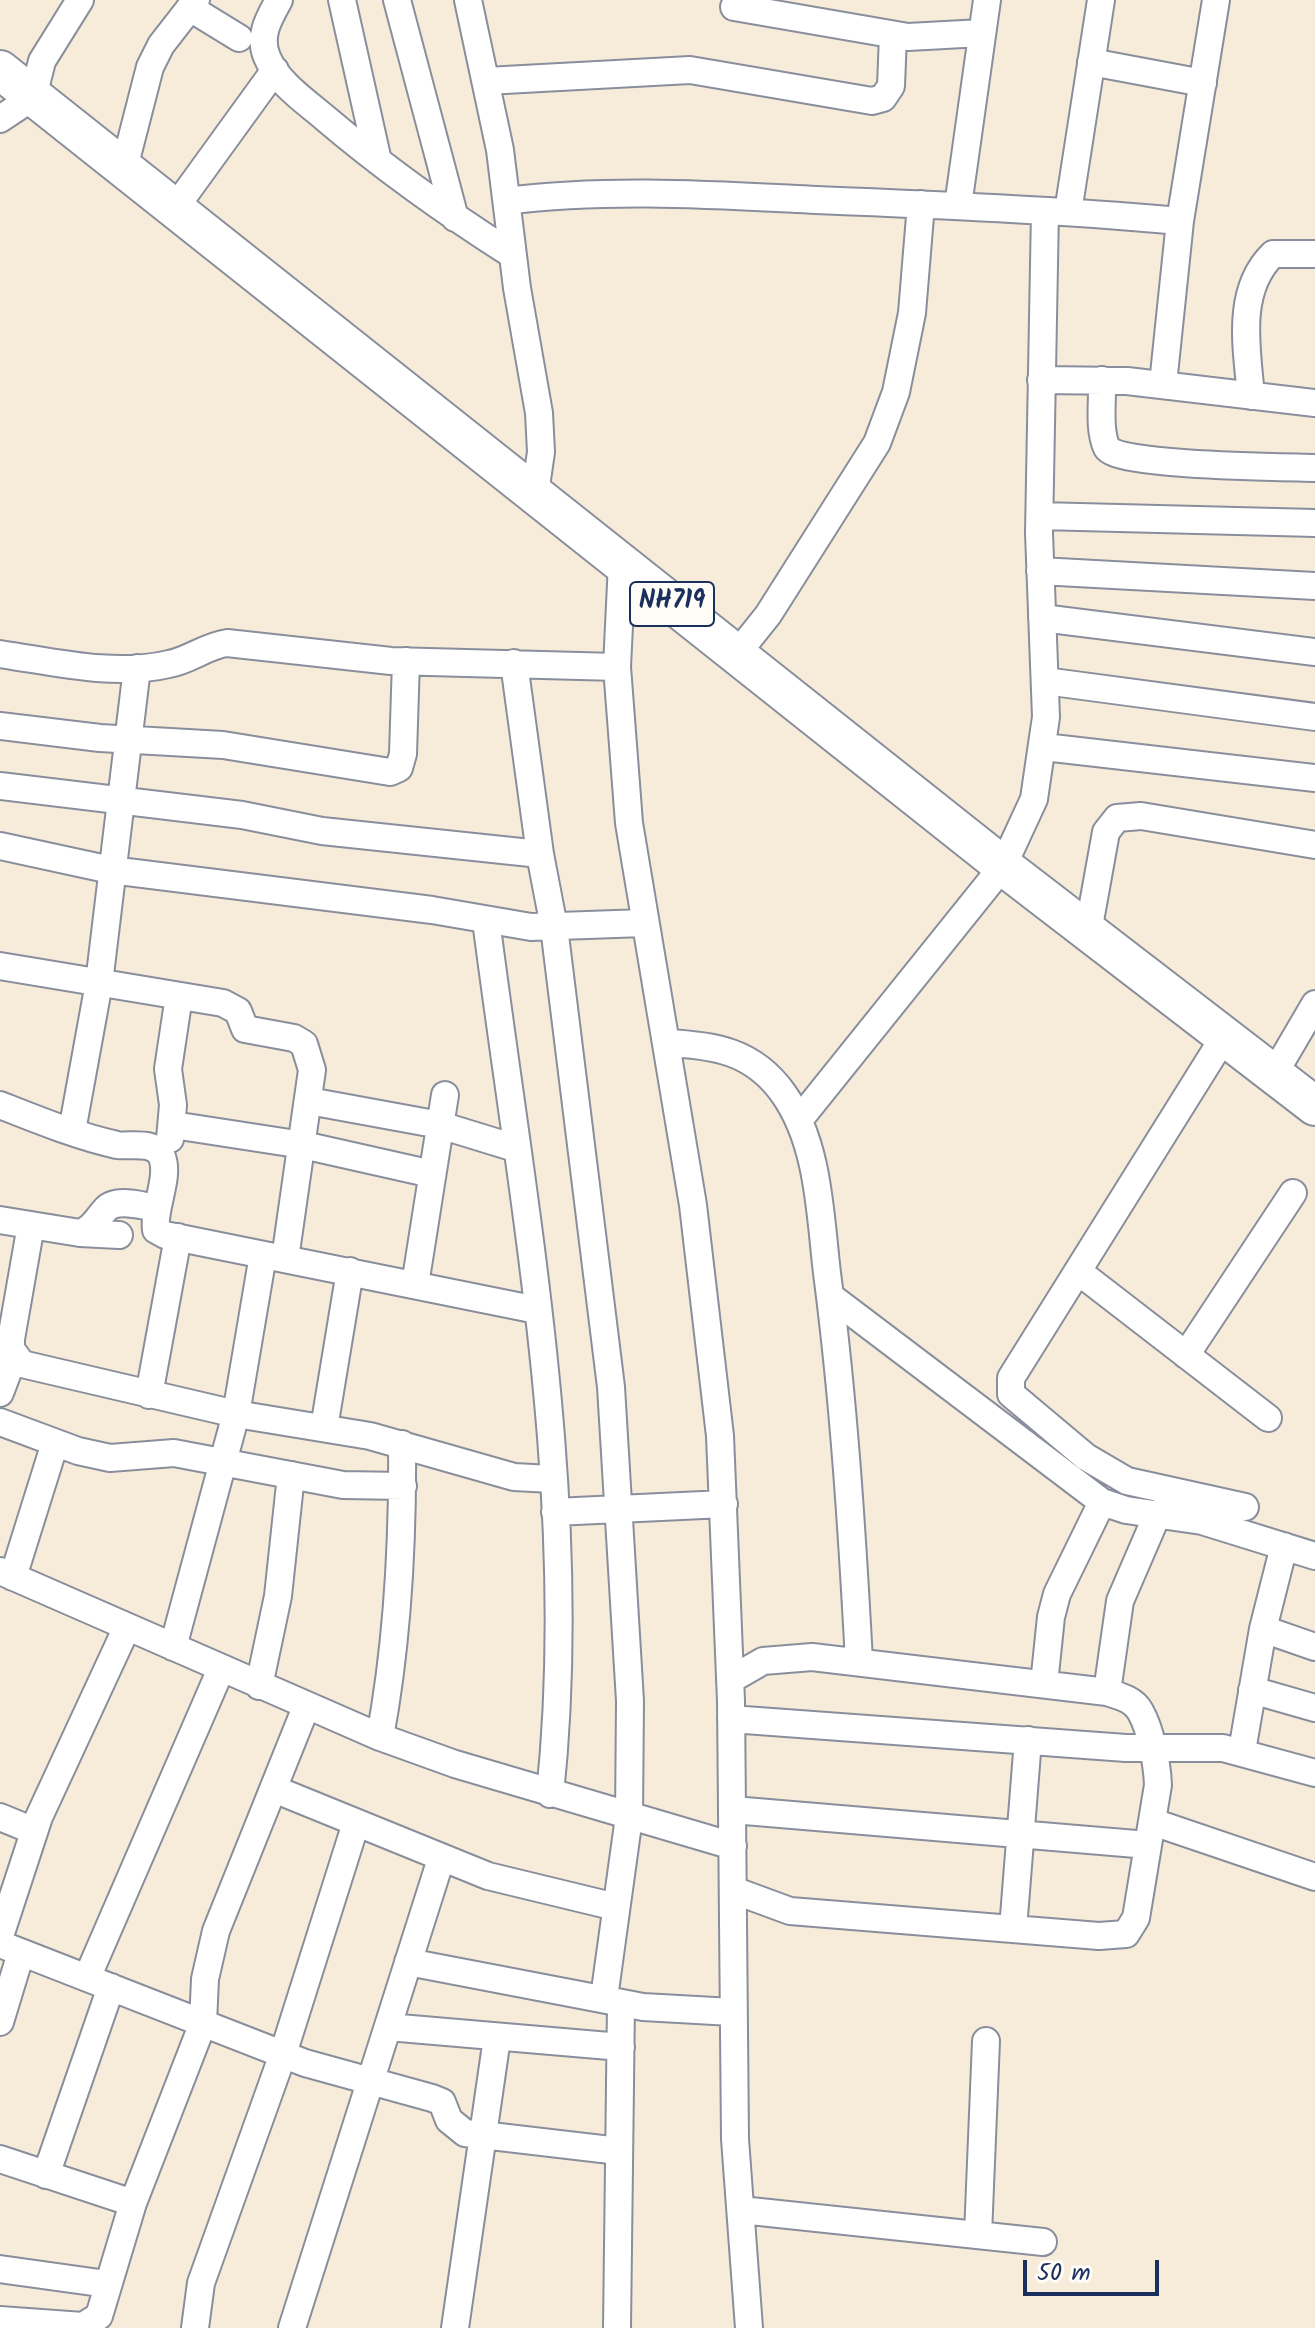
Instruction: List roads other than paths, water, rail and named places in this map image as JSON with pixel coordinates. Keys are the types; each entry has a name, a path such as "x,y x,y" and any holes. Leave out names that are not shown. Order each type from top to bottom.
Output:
{"highway":[{"name":"NH719","path":"0,70 1003,866 1315,1106"}],"street":[{"path":"0,119 33,97 42,61 80,0"},
{"path":"279,0 270,16 263,40 266,56 275,70 298,95 378,161 455,218 513,255"},
{"path":"342,0 378,161"},
{"path":"397,0 455,218"},
{"path":"468,0 507,201 540,425 541,452 535,493"},
{"path":"958,206 987,0"},
{"path":"799,1120 1003,866 1034,799 1044,747 1045,681 1040,571 1041,380 1056,211 1091,62 1101,0"},
{"path":"1163,384 1180,221 1216,0"},
{"path":"124,168 150,67 161,45 193,4 239,38"},
{"path":"734,7 893,35 926,38 982,33"},
{"path":"486,81 690,70 872,101 883,98 891,86 893,35"},
{"path":"1091,62 1203,83"},
{"path":"175,208 275,70"},
{"path":"507,201 621,193 921,204 1180,221"},
{"path":"736,655 768,615 877,443 896,392 912,313 921,204"},
{"path":"1251,396 1246,310 1255,278 1273,254 1315,254"},
{"path":"1041,380 1163,384 1315,403"},
{"path":"1102,380 1103,432 1108,449 1115,455 1151,461 1315,468"},
{"path":"1040,516 1315,523"},
{"path":"622,563 617,667 629,823 701,1265 724,1504 733,1810 735,2139 749,2328"},
{"path":"1040,571 1315,586"},
{"path":"1042,618 1315,652"},
{"path":"0,654 85,666 137,668 170,664 213,645 227,643 406,661 617,667"},
{"path":"0,726 129,740 223,745 390,772 399,768 403,754 406,661"},
{"path":"514,663 540,854 554,927 611,1387 621,1511 631,1715 629,1817 616,1907 612,2001 621,2047 617,2328"},
{"path":"72,1131 99,983 137,668"},
{"path":"1045,681 1315,717"},
{"path":"1044,747 1315,778"},
{"path":"0,786 242,815 322,831 540,854"},
{"path":"1088,932 1106,832 1117,818 1141,816 1315,845"},
{"path":"0,846 111,870 432,910 486,920 554,927 644,923"},
{"path":"486,920 537,1310 555,1512 560,1660 550,1794"},
{"path":"0,966 233,1006 245,1029 294,1038 304,1044 312,1070 303,1145 236,1414 173,1647"},
{"path":"179,996 168,1069 173,1125 162,1157 156,1230 537,1310"},
{"path":"1274,1074 1315,1004"},
{"path":"1224,1037 1011,1378 1011,1394 1086,1457 1127,1481 1245,1507"},
{"path":"666,1043 708,1044 742,1056 771,1079 799,1120 815,1176 848,1458 859,1661"},
{"path":"415,1285 445,1095"},
{"path":"309,1101 440,1125 515,1148"},
{"path":"0,1105 119,1145 147,1145 162,1157"},
{"path":"173,1125 303,1145 432,1174"},
{"path":"1186,1355 1293,1193"},
{"path":"80,1233 90,1229 106,1208 114,1204 157,1208"},
{"path":"0,1220 80,1233 119,1235"},
{"path":"0,1393 14,1356 11,1339 31,1225"},
{"path":"149,1395 178,1237"},
{"path":"324,1428 350,1271"},
{"path":"1079,1272 1268,1418"},
{"path":"830,1296 1102,1502 1126,1510 1202,1521 1315,1556"},
{"path":"14,1356 33,1368 149,1395 402,1444 514,1477 552,1479"},
{"path":"0,1422 55,1443 110,1458 164,1453 223,1461 343,1485 403,1486"},
{"path":"55,1443 7,1574 380,1737 550,1794 733,1846"},
{"path":"380,1737 393,1658 403,1486 402,1444"},
{"path":"259,1686 278,1596 291,1475"},
{"path":"1044,1684 1051,1617 1057,1594 1102,1502"},
{"path":"555,1512 724,1504"},
{"path":"1107,1692 1120,1601 1158,1513"},
{"path":"1242,1751 1263,1629 1284,1546"},
{"path":"0,1936 34,1831 127,1627"},
{"path":"1263,1629 1315,1647"},
{"path":"730,1680 752,1665 777,1659 812,1657 1107,1692 1124,1697 1140,1710 1158,1785 1136,1918 1126,1934 1099,1936 778,1909 733,1890"},
{"path":"46,2175 99,1983 221,1669"},
{"path":"1252,1690 1315,1708"},
{"path":"0,2320 83,2326 99,2316 133,2203 203,2023 205,1979 216,1931 306,1707"},
{"path":"731,1719 1151,1748 1242,1751 1315,1773"},
{"path":"1013,1929 1028,1740"},
{"path":"274,1789 488,1876 616,1907"},
{"path":"733,1810 1019,1834 1151,1834 1315,1877"},
{"path":"0,1817 34,1831"},
{"path":"195,2328 201,2283 283,2054 356,1823"},
{"path":"292,2328 441,1859"},
{"path":"0,2022 10,1948 283,2054 442,2102 455,2127 481,2136 619,2151"},
{"path":"408,1962 666,2011 732,2012"},
{"path":"388,2027 621,2047"},
{"path":"455,2328 497,2038"},
{"path":"978,2235 986,2041"},
{"path":"0,2159 133,2203"},
{"path":"741,2210 1043,2242"},
{"path":"0,2269 107,2284"}]}
